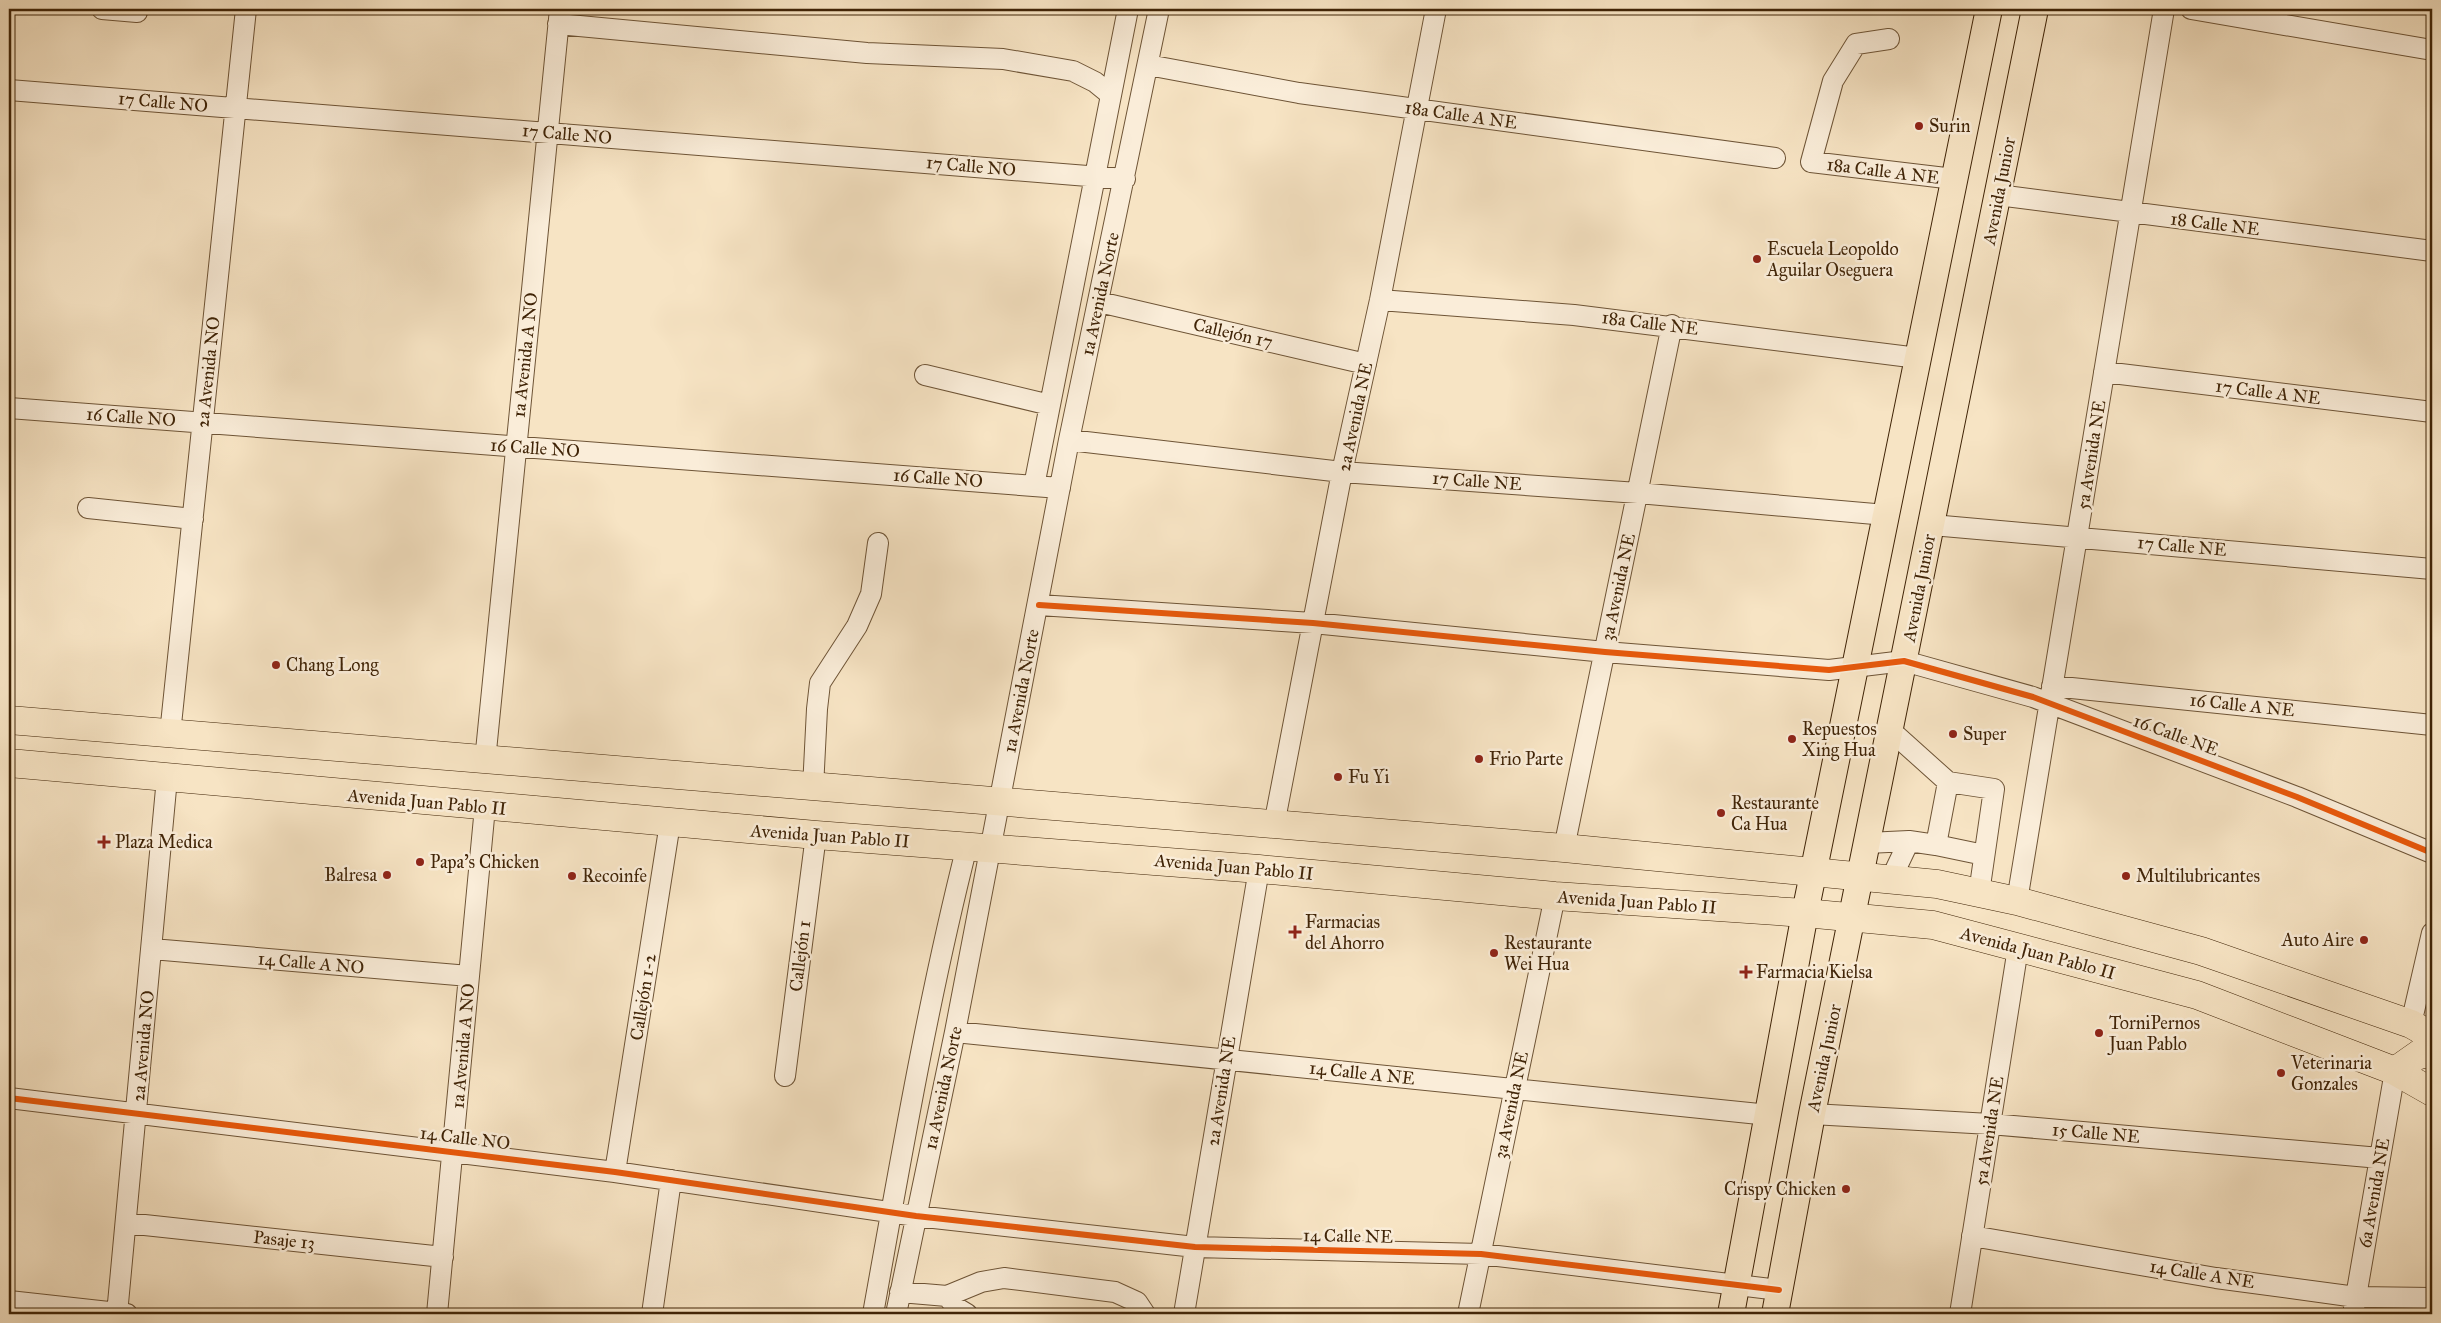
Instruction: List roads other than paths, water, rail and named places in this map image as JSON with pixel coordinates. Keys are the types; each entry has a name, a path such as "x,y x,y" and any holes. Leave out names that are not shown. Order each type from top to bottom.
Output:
{"highway":[{"path":"9,720 813,788 1564,848 1937,884 2017,901 2201,951 2422,1030"},
{"name":"Avenida Juan Pablo II","path":"9,763 670,823 1259,869 1555,896 1805,913 1933,926 2197,995 2395,1071 2432,1092"},
{"path":"2395,1071 2422,1052 2432,1056"}],"main road":[{"path":"1731,1314 1805,913 1989,9"},
{"name":"Avenida Junior","path":"1777,1302 1812,1114 2036,9"}],"street":[{"path":"102,9 137,12"},
{"name":"2a Avenida NO","path":"170,734 246,9"},
{"path":"1034,486 1128,9"},
{"name":"1a Avenida Norte","path":"896,1314 954,1032 978,847 999,803 1039,605 1069,440 1159,9"},
{"name":"2a Avenida NE","path":"1274,825 1342,472 1380,300 1436,9"},
{"name":"5a Avenida NE","path":"2017,901 2164,9"},
{"path":"2191,9 2432,50"},
{"path":"559,16 867,52 1003,60 1074,71 1095,82 1111,95"},
{"name":"1a Avenida A NO","path":"485,761 559,16"},
{"path":"1122,35 1152,42"},
{"name":"18a Calle A NE","path":"1889,38 1856,44 1833,81 1811,162 1954,179"},
{"name":"18a Calle A NE","path":"1148,66 1299,93 1775,158"},
{"name":"17 Calle NO","path":"9,90 1125,178"},
{"name":"18 Calle NE","path":"1998,196 2432,251"},
{"path":"1076,270 1104,277"},
{"name":"18a Calle NE","path":"1380,300 1521,309 1672,326 1918,358"},
{"name":"Callejón 17","path":"1099,302 1366,364"},
{"name":"3a Avenida NE","path":"1564,848 1672,326"},
{"name":"17 Calle A NE","path":"2104,372 2432,412"},
{"path":"925,375 1050,405"},
{"name":"16 Calle NO","path":"9,408 1060,488"},
{"name":"17 Calle NE","path":"1069,440 1342,472 1638,493 1886,515"},
{"path":"88,508 193,519"},
{"name":"17 Calle NE","path":"1932,525 2432,569"},
{"path":"813,788 820,683 857,626 871,594 878,543"},
{"path":"1039,605 1313,623 1605,652 1829,670 1904,661"},
{"name":"16 Calle NE","path":"1904,661 2033,697 2051,695 2432,853"},
{"name":"16 Calle A NE","path":"2051,695 2432,725"},
{"path":"1890,730 1948,782 1994,789 1979,893"},
{"name":"2a Avenida NO","path":"120,1314 126,1223 168,778"},
{"path":"1936,845 1948,782"},
{"name":"1a Avenida A NO","path":"437,1314 485,807"},
{"name":"Callejón 1-2","path":"615,1172 670,823"},
{"name":"Callejón 1","path":"785,1076 816,835"},
{"path":"1867,843 1909,841 1984,855"},
{"path":"1891,879 1909,841"},
{"path":"873,1314 891,1212 936,985 978,847"},
{"name":"2a Avenida NE","path":"1184,1314 1259,869"},
{"name":"3a Avenida NE","path":"1468,1314 1555,896"},
{"path":"2422,1030 2432,933"},
{"name":"5a Avenida NE","path":"1960,1314 2018,948"},
{"name":"14 Calle A NO","path":"152,949 469,976"},
{"name":"14 Calle A NE","path":"954,1032 1769,1115"},
{"name":"6a Avenida NE","path":"2354,1306 2395,1071"},
{"name":"14 Calle NO","path":"9,1098 137,1116 453,1151 615,1172 916,1216"},
{"name":"15 Calle NE","path":"1812,1114 1990,1124 2380,1158"},
{"path":"652,1314 671,1180"},
{"name":"14 Calle NE","path":"916,1216 1195,1247 1481,1254 1738,1283 1777,1302"},
{"name":"Pasaje 13","path":"126,1223 443,1257"},
{"name":"14 Calle A NE","path":"1972,1236 2216,1278 2354,1306 2432,1298"},
{"path":"900,1292 948,1296 981,1282 1004,1278 1115,1292 1137,1302 1145,1314"},
{"path":"948,1296 966,1314"},
{"path":"9,1301 120,1314"}],"place":[{"name":"Surin","path":"1919,126"},
{"name":"Escuela Leopoldo Aguilar Oseguera","path":"1757,259"},
{"name":"Chang Long","path":"276,665"},
{"name":"Super","path":"1953,734"},
{"name":"Repuestos Xing Hua","path":"1792,739"},
{"name":"Frio Parte","path":"1479,759"},
{"name":"Fu Yi","path":"1338,777"},
{"name":"Restaurante Ca Hua","path":"1721,813"},
{"name":"Plaza Medica","path":"104,842"},
{"name":"Papa's Chicken","path":"420,862"},
{"name":"Balresa","path":"387,875"},
{"name":"Recoinfe","path":"572,876"},
{"name":"Multilubricantes","path":"2126,876"},
{"name":"Farmacias del Ahorro","path":"1295,932"},
{"name":"Auto Aire","path":"2364,940"},
{"name":"Restaurante Wei Hua","path":"1494,953"},
{"name":"Farmacia Kielsa","path":"1746,972"},
{"name":"TorniPernos Juan Pablo","path":"2099,1033"},
{"name":"Veterinaria Gonzales","path":"2281,1073"},
{"name":"Crispy Chicken","path":"1846,1189"}]}
